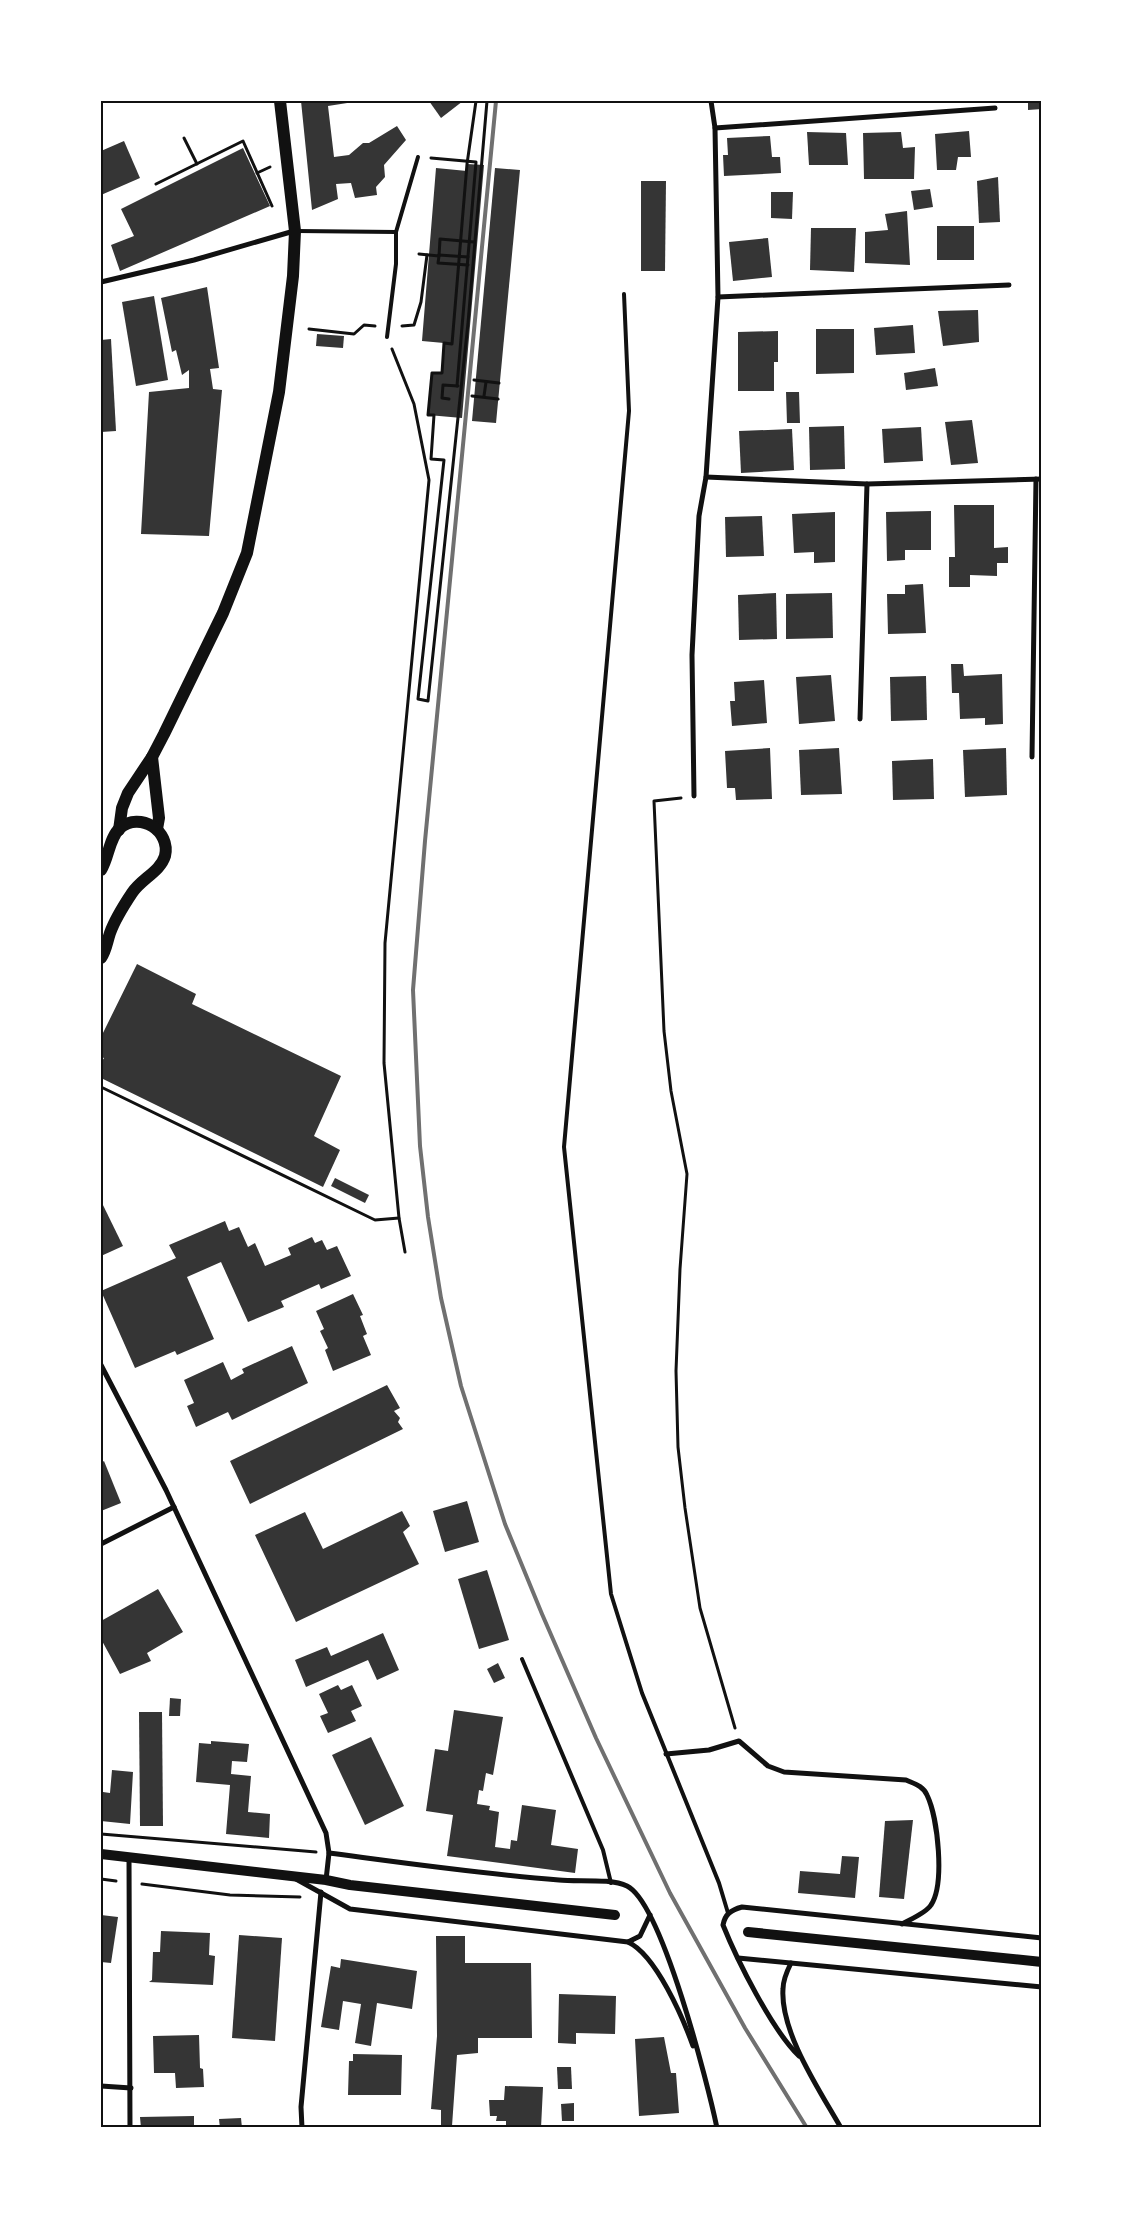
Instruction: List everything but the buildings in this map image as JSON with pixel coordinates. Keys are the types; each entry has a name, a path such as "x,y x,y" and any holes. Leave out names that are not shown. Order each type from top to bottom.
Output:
{"main road":[{"path":"119,830 122,808 128,793 152,757 223,613 246,553 279,392 293,276 295,231 280,101"},
{"path":"152,757 159,818 157,829"},
{"path":"101,870 113,838 119,830 138,822 148,824 157,829 165,844 164,857 156,870 140,883 129,897 110,932 101,958"},
{"path":"101,1854 615,1915"},
{"path":"748,1932 1042,1962"}],"street":[{"path":"694,796 692,655 699,516 706,477 718,297 715,128 711,101"},
{"path":"715,128 995,108"},
{"path":"101,282 194,260 295,231"},
{"path":"718,297 1008,285"},
{"path":"706,477 867,484 1039,479 1032,757"},
{"path":"860,719 867,484"},
{"path":"101,1365 174,1507 326,1833 329,1853 326,1880"},
{"path":"101,1544 174,1507"},
{"path":"666,1754 709,1750 739,1740 768,1766 784,1772 906,1780 920,1786 927,1794 936,1838 938,1860 937,1893 930,1907 902,1924"},
{"path":"329,1853 558,1880 612,1883 626,1886 640,1896 650,1915 679,1988 708,2085 716,2128"},
{"path":"129,1857 130,2128"},
{"path":"294,1878 350,1909 628,1942 641,1952 678,2007 708,2085"},
{"path":"302,2128 301,2107 320,1892"},
{"path":"799,2056 788,2046 738,1958 723,1925 728,1913 742,1907 1042,1938"},
{"path":"628,1942 640,1936 650,1915"},
{"path":"738,1958 1042,1987"},
{"path":"791,1963 782,1988 783,2003 799,2056 841,2128"},
{"path":"101,2086 131,2088"}],"lane":[{"path":"387,337 396,264 396,232 418,157"},
{"path":"295,231 330,229 396,232"},
{"path":"624,294 629,411 564,1147 611,1594 642,1693 719,1883 728,1913"},
{"path":"522,1659 603,1850 612,1883"}],"path":[{"path":"476,101 468,161 452,344 444,343 442,373 432,373 428,415 434,415 431,459 444,460 418,699 428,701 487,101"},
{"path":"184,138 197,164"},
{"path":"156,184 243,141 272,206"},
{"path":"418,157 476,162 459,386"},
{"path":"258,173 270,167"},
{"path":"472,266 438,262 440,239 474,242"},
{"path":"419,254 473,257"},
{"path":"308,329 354,334 364,325 414,325 421,302 427,255"},
{"path":"387,337 414,404 429,480 385,943 384,1063 399,1218 405,1252"},
{"path":"474,380 499,383"},
{"path":"484,404 486,382"},
{"path":"449,399 442,398 443,385 459,386"},
{"path":"448,385 448,390"},
{"path":"472,396 498,399"},
{"path":"694,796 654,801 664,1031 671,1091 687,1174 680,1269 676,1410 685,1508 700,1608 739,1740"},
{"path":"101,1087 375,1220 399,1218"},
{"path":"101,1834 329,1853"},
{"path":"101,1879 230,1895 297,1898 320,1892"}],"railway":[{"path":"496,101 425,841 413,990 420,1146 428,1217 441,1298 461,1386 505,1524 542,1614 596,1738 670,1893 745,2028 807,2128"}]}
